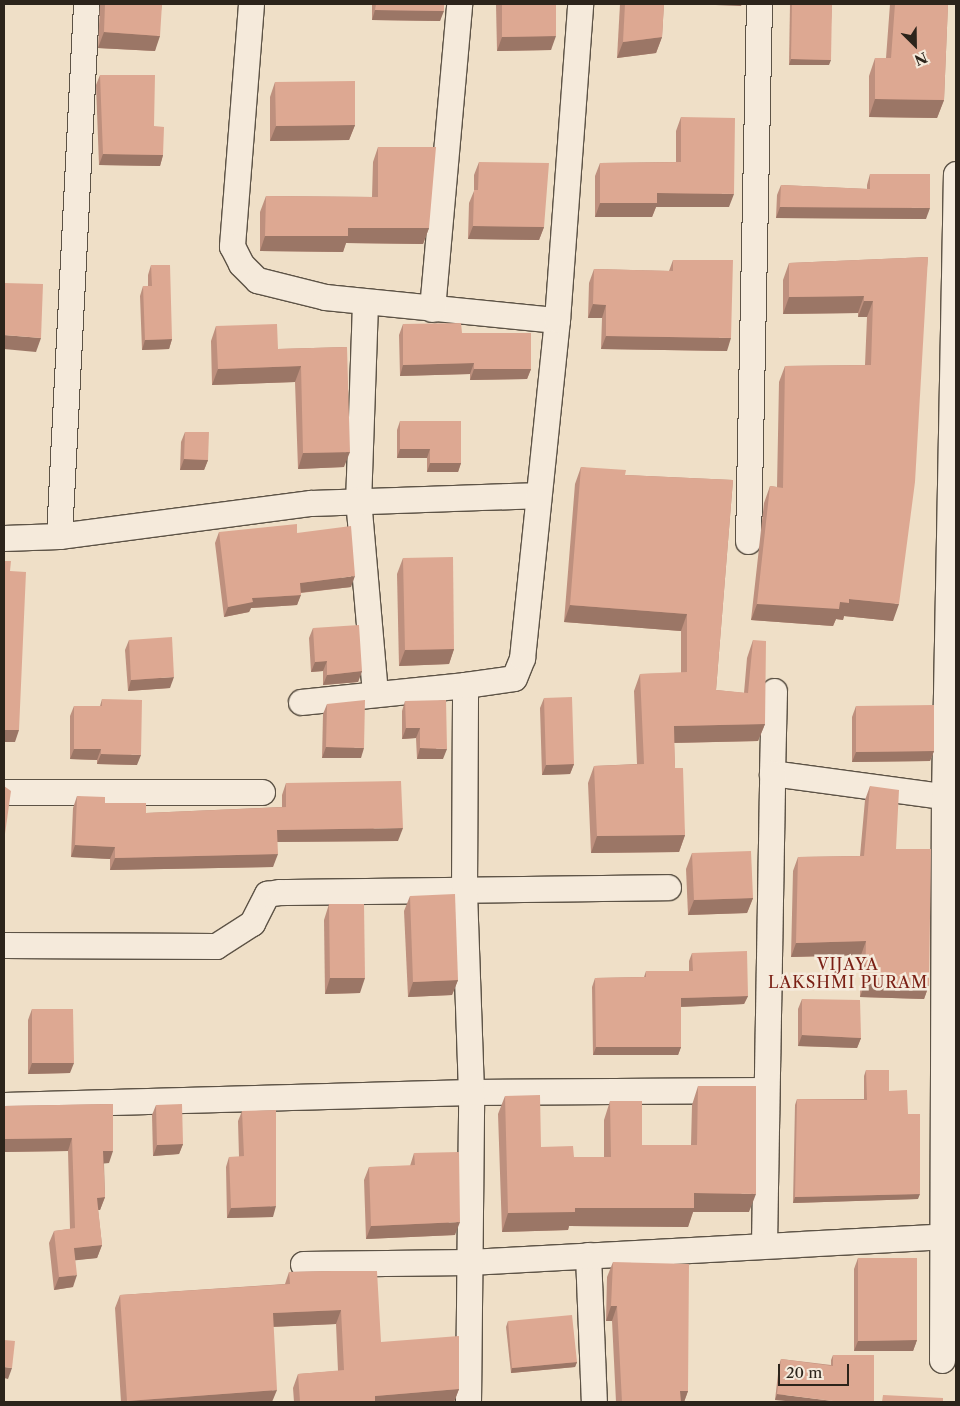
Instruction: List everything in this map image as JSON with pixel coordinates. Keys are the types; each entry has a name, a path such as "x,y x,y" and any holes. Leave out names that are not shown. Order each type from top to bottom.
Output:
{"street":[{"path":"59,536 86,4"},
{"path":"252,4 232,246 257,280 292,291 365,303 557,320"},
{"path":"432,309 459,4"},
{"path":"301,702 374,692 465,685 514,678 522,658 536,495 557,320 580,4"},
{"path":"748,541 759,4"},
{"path":"942,1360 942,1236 949,1052 956,174"},
{"path":"365,303 358,499 374,692"},
{"path":"4,538 59,536 358,499 536,495"},
{"path":"465,685 464,891 471,1092 468,1402"},
{"path":"764,1244 764,1090 774,692"},
{"path":"772,773 950,797"},
{"path":"4,792 262,792"},
{"path":"4,945 189,949 234,938 252,923 267,894 668,887"},
{"path":"4,1105 471,1092 764,1090"},
{"path":"303,1264 469,1262 764,1244 942,1236"},
{"path":"588,1254 594,1402"}],"building":[{"path":"105,4 162,4 160,36 104,32"},
{"path":"376,4 444,4 444,11 375,10"},
{"path":"502,4 556,4 556,36 502,37"},
{"path":"625,4 664,4 662,37 623,42"},
{"path":"792,4 832,4 831,60 791,59"},
{"path":"895,4 948,4 944,100 875,99 875,58 891,58"},
{"path":"100,75 155,75 154,126 164,127 163,155 103,154"},
{"path":"355,81 355,125 276,126 275,82"},
{"path":"681,117 735,118 734,194 657,193 657,203 600,203 600,163 681,162"},
{"path":"378,147 436,147 429,228 348,228 348,236 265,236 266,196 378,197"},
{"path":"479,162 549,163 544,227 473,226 474,190 478,190"},
{"path":"870,174 930,174 930,208 780,207 781,185 870,189"},
{"path":"928,257 915,482 899,604 849,599 849,603 840,602 839,609 757,604 770,486 783,488 785,366 871,365 873,301 864,301 864,296 789,297 789,263"},
{"path":"673,260 733,260 731,338 606,336 606,305 593,304 594,269 673,271"},
{"path":"151,265 170,265 172,339 145,340 143,286 152,286"},
{"path":"4,283 43,284 41,338 4,335"},
{"path":"461,323 462,333 531,333 531,369 474,369 474,363 403,365 403,324"},
{"path":"277,324 278,349 347,347 350,452 303,453 301,366 218,369 216,326"},
{"path":"400,421 461,421 461,463 430,463 430,449 400,449"},
{"path":"185,432 209,432 208,460 184,459"},
{"path":"581,467 626,470 625,475 733,480 716,690 748,693 753,640 766,641 765,724 674,726 675,768 683,768 685,835 597,836 594,766 644,764 640,674 687,672 687,614 570,605"},
{"path":"297,524 297,533 351,526 355,576 300,583 301,595 252,598 253,602 228,607 219,532"},
{"path":"453,557 454,649 405,650 403,558"},
{"path":"4,561 11,561 10,571 26,572 19,730 4,730"},
{"path":"359,625 362,671 327,675 327,661 315,662 313,628"},
{"path":"172,637 174,677 131,680 129,640"},
{"path":"572,697 574,764 546,765 544,698"},
{"path":"102,699 142,700 141,755 101,754 101,749 74,749 74,706 102,706"},
{"path":"365,700 364,748 326,747 327,704"},
{"path":"446,700 447,749 420,748 420,728 406,728 405,701"},
{"path":"934,705 934,751 856,752 856,706"},
{"path":"401,781 403,828 277,830 278,854 115,858 115,847 75,845 77,796 105,797 105,803 146,803 146,813 286,807 286,783"},
{"path":"4,786 11,791 4,841"},
{"path":"870,786 899,790 896,849 931,849 929,985 865,983 866,941 796,943 798,857 864,856"},
{"path":"751,851 753,898 694,900 692,853"},
{"path":"455,894 458,980 413,982 410,896"},
{"path":"329,904 364,904 365,978 330,978"},
{"path":"747,951 748,996 681,998 681,1047 596,1047 595,978 646,977 646,971 693,971 692,953"},
{"path":"802,999 860,1000 861,1038 802,1035"},
{"path":"32,1009 73,1009 74,1063 32,1063"},
{"path":"866,1070 889,1070 889,1091 907,1090 908,1114 920,1114 920,1194 795,1197 797,1099 867,1100"},
{"path":"698,1086 756,1086 756,1194 694,1193 694,1208 575,1208 575,1212 508,1213 505,1096 540,1095 541,1147 573,1146 574,1157 611,1157 610,1101 642,1101 642,1145 697,1145"},
{"path":"113,1104 113,1151 103,1151 105,1197 97,1198 102,1245 74,1248 77,1275 59,1277 54,1231 75,1228 72,1138 4,1139 4,1106"},
{"path":"182,1104 183,1144 157,1145 156,1105"},
{"path":"276,1110 276,1206 231,1208 229,1157 244,1156 242,1111"},
{"path":"459,1152 460,1222 371,1226 369,1167 415,1165 414,1153"},
{"path":"858,1258 917,1258 917,1340 858,1341"},
{"path":"613,1262 689,1264 688,1391 680,1391 681,1402 622,1402 617,1306 611,1306"},
{"path":"377,1271 381,1342 459,1336 459,1389 375,1396 375,1402 300,1402 298,1374 344,1370 341,1310 273,1313 277,1390 127,1401 120,1295 290,1284 289,1272"},
{"path":"572,1315 577,1362 512,1368 508,1321"},
{"path":"4,1340 15,1341 12,1368 4,1367"},
{"path":"833,1355 874,1355 874,1402 833,1402 777,1394 781,1359 833,1366"},
{"path":"883,1395 943,1398 943,1402 882,1402"}],"district":[{"name":"VIJAYA LAKSHMI PURAM","path":"848,973"}]}
